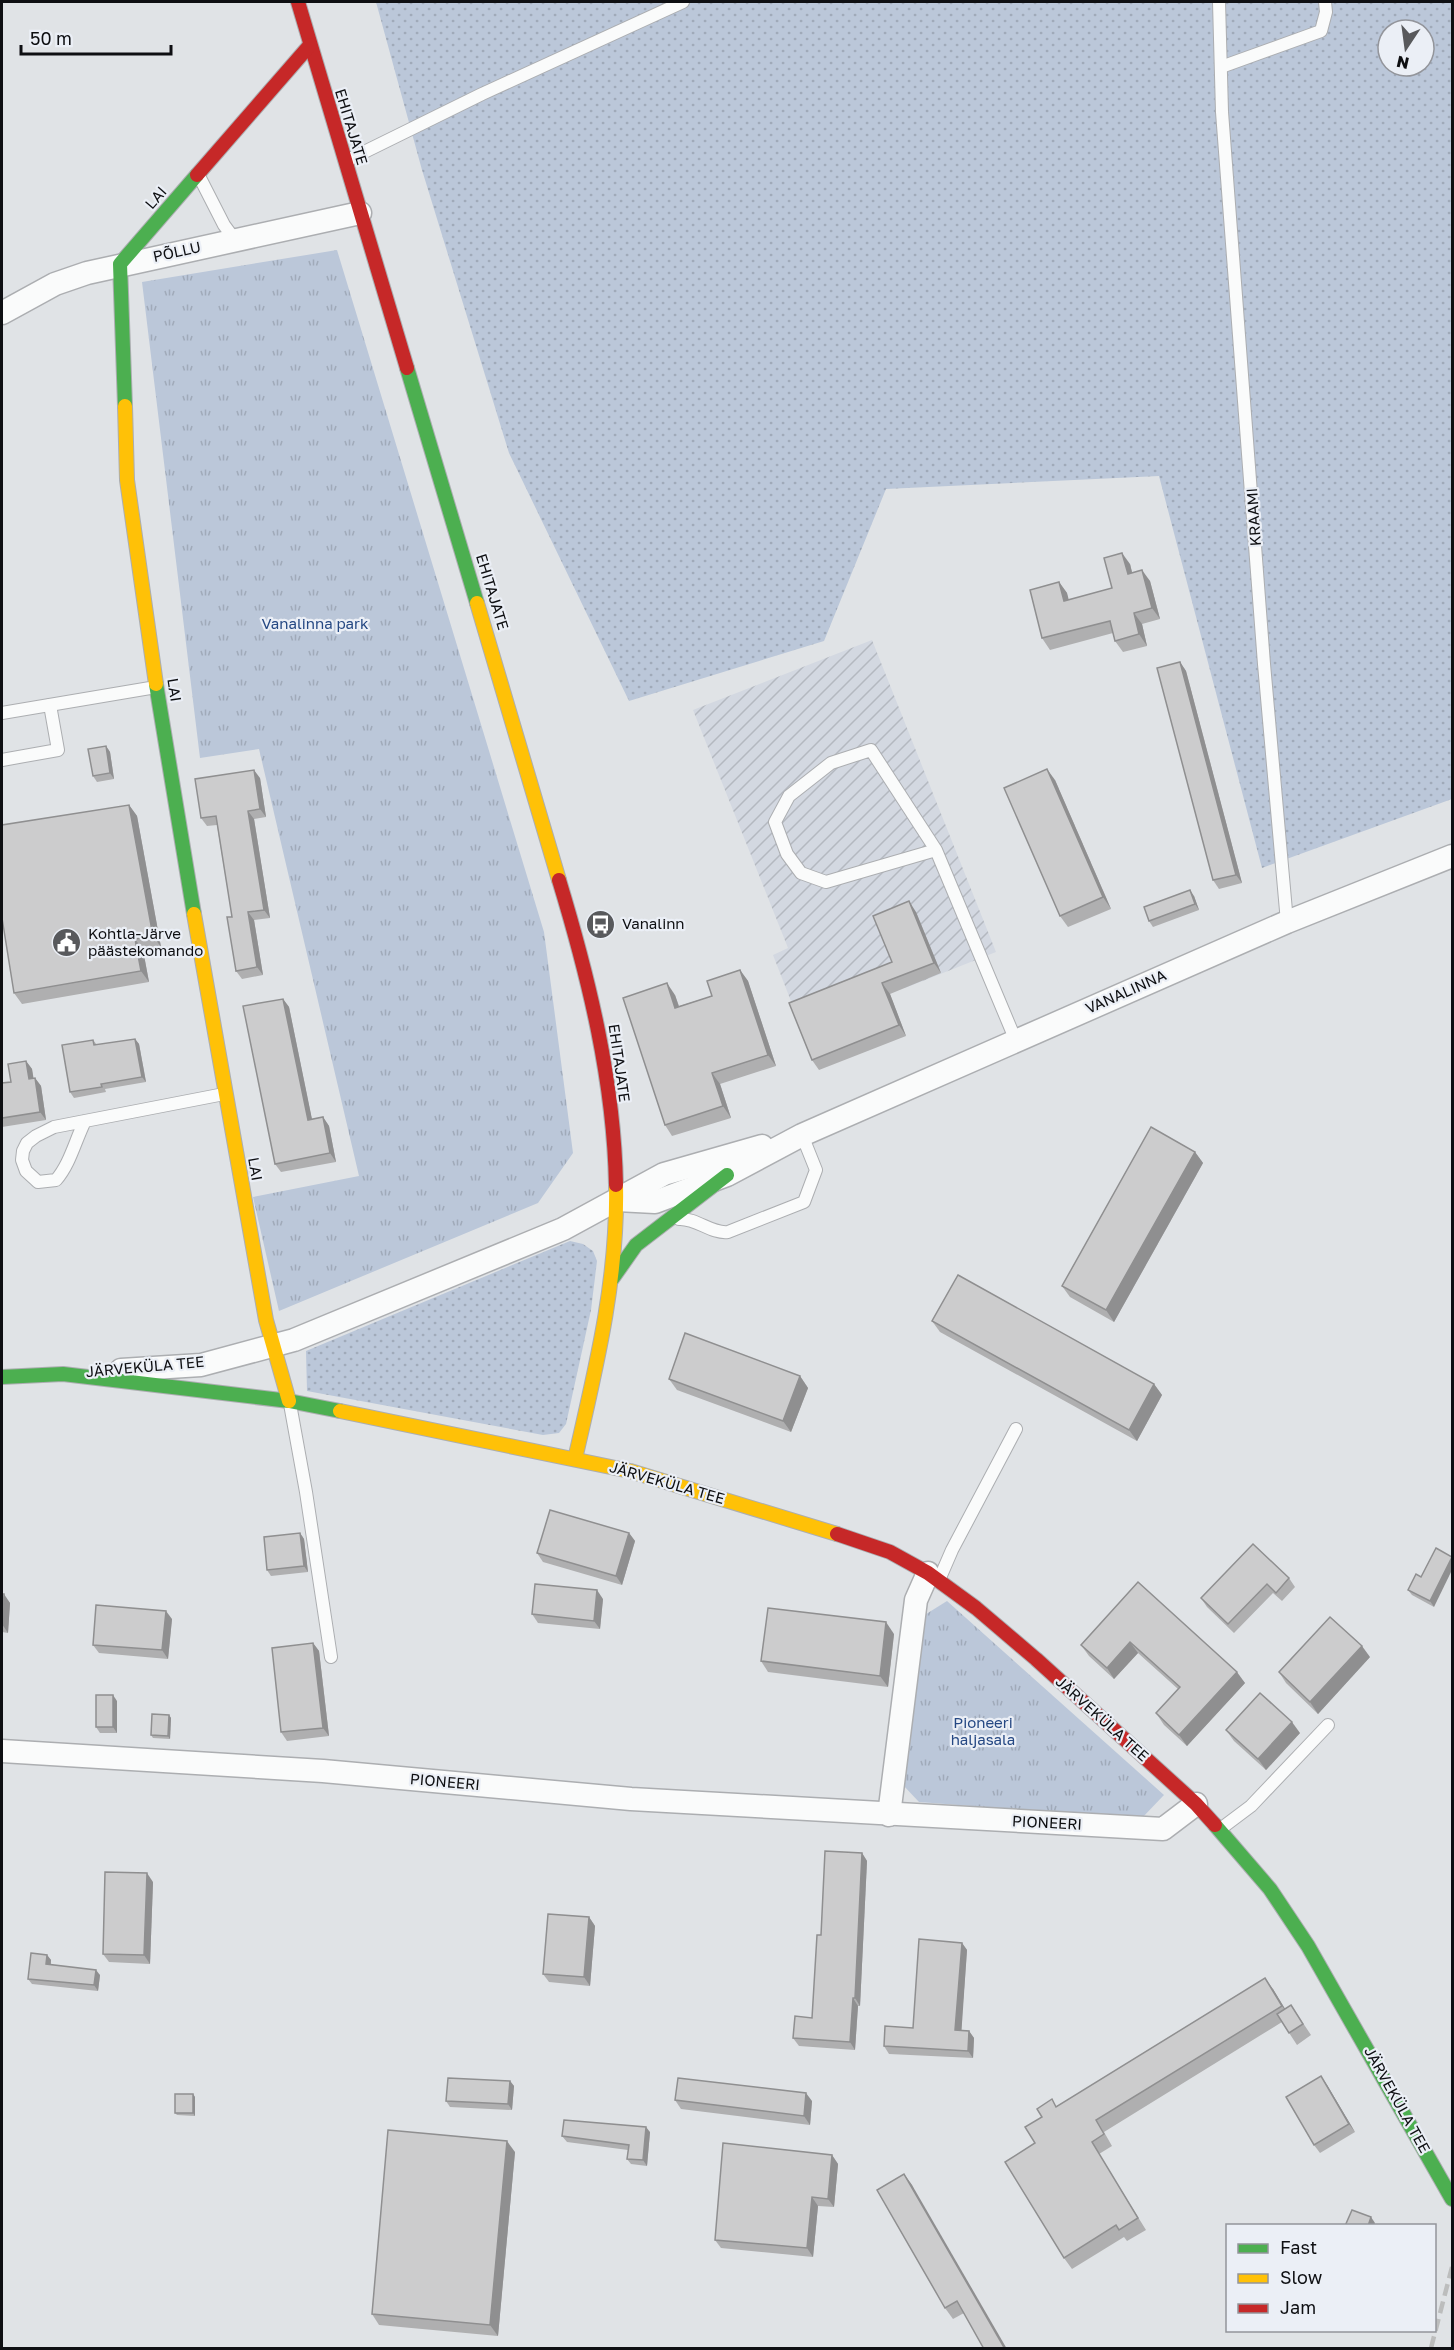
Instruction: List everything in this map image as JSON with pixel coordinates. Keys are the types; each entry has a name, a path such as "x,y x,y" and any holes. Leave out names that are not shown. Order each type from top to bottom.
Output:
{"street":[{"name":"EHITAJATE","path":"298,2 575,933 605,1070 617,1200"},
{"name":"LAI","path":"289,1401 266,1320 225,1094 157,687 127,480 120,264 310,45"},
{"name":"PÕLLU","path":"2,314 55,284 120,264 360,213"},
{"name":"VANALINNA","path":"617,1200 655,1202 727,1175 802,1135 1287,922 1452,856"},
{"name":"VANALINNA","path":"617,1200 664,1174 802,1135"},
{"path":"611,1280 636,1245 727,1175"},
{"path":"575,1459 605,1322 615,1250 617,1200"},
{"name":"JÄRVEKÜLA TEE","path":"2,1377 201,1365 274,1346 403,1296 563,1229 617,1200"},
{"name":"JÄRVEKÜLA TEE","path":"63,1374 289,1401 630,1471 847,1537 890,1552 934,1576 1036,1659 1196,1804 1270,1889 1308,1946 1452,2199"},
{"path":"888,1815 916,1600 934,1576"},
{"name":"PIONEERI","path":"2,1751 322,1771 631,1799 1163,1830 1196,1804"}],"lane":[{"path":"345,162 482,94 683,2"},
{"name":"KRAAMI","path":"1219,2 1222,112 1243,360 1264,664 1287,922"},
{"path":"1221,67 1321,31 1326,12 1325,2"},
{"path":"198,174 208,196 235,240"},
{"path":"2,713 157,687"},
{"path":"2,760 58,750 50,705"},
{"path":"936,850 826,882 801,873 787,854 775,822 789,796 831,763 871,750 936,850 1016,1041"},
{"path":"85,1121 73,1144 70,1158 56,1180 38,1182 26,1171 22,1160 27,1143 54,1127 85,1121 225,1094"},
{"path":"669,1219 688,1218 719,1231 728,1232 799,1206 808,1196 816,1170 802,1135"},
{"path":"289,1401 306,1492 331,1657"},
{"path":"934,1576 952,1550 1016,1429"},
{"path":"1219,1830 1251,1806 1328,1725"}],"shaded area":[{"path":"872,640 996,952 905,988 899,973 796,1014 773,955 788,948 693,710"}],"green space":[{"path":"376,2 1452,2 1452,799 1262,868 1159,476 886,489 824,641 629,701 509,453 422,170"},
{"name":"Vanalinna park","path":"337,250 544,932 573,1153 538,1203 279,1311 253,1197 359,1176 259,749 200,758 142,282"},
{"path":"570,1241 583,1244 593,1251 597,1261 591,1310 566,1424 559,1433 543,1435 307,1391 306,1351"},
{"name":"Pioneeri haljasala","path":"947,1601 1164,1795 1141,1819 919,1802 902,1784 923,1616"}],"building":[{"path":"1122,553 1128,574 1142,570 1152,608 1134,613 1139,634 1115,641 1110,621 1042,638 1030,590 1059,582 1064,601 1112,588 1104,558"},
{"path":"1180,662 1236,875 1213,880 1157,668"},
{"path":"106,746 110,773 93,776 88,749"},
{"path":"1047,769 1103,897 1060,916 1004,788"},
{"path":"254,770 260,809 248,811 264,910 248,912 257,967 236,971 227,917 232,917 216,816 201,818 195,779"},
{"path":"129,805 153,936 135,939 141,971 14,993 2,918 2,825"},
{"path":"1190,890 1195,904 1149,921 1144,907"},
{"path":"909,901 934,963 882,983 899,1025 812,1060 789,1003 892,962 873,916"},
{"path":"740,970 768,1055 712,1073 723,1106 665,1125 623,998 667,983 675,1008 712,996 707,981"},
{"path":"283,999 308,1120 323,1117 330,1153 275,1164 243,1006"},
{"path":"135,1039 142,1077 70,1092 62,1045 93,1040 94,1045"},
{"path":"26,1061 29,1079 35,1078 40,1112 2,1118 2,1083 11,1082 8,1064"},
{"path":"1151,1127 1195,1152 1106,1310 1062,1286"},
{"path":"958,1275 1154,1384 1129,1430 932,1321"},
{"path":"685,1333 800,1376 783,1421 669,1379"},
{"path":"550,1510 629,1533 616,1576 537,1553"},
{"path":"300,1533 304,1566 267,1570 264,1537"},
{"path":"1253,1544 1289,1578 1276,1593 1267,1584 1228,1624 1201,1598"},
{"path":"1436,1548 1452,1557 1430,1601 1408,1590 1416,1574 1421,1577"},
{"path":"1138,1582 1237,1672 1179,1735 1156,1713 1180,1687 1130,1642 1107,1668 1081,1645"},
{"path":"535,1584 597,1590 594,1621 532,1614"},
{"path":"2,1594 4,1594 2,1624"},
{"path":"96,1605 166,1611 162,1650 93,1645"},
{"path":"768,1608 886,1622 880,1676 761,1661"},
{"path":"1330,1617 1362,1646 1310,1702 1279,1672"},
{"path":"313,1643 323,1728 281,1732 272,1648"},
{"path":"1260,1693 1292,1722 1258,1759 1226,1730"},
{"path":"96,1695 113,1695 113,1727 96,1727"},
{"path":"152,1714 169,1715 168,1736 151,1735"},
{"path":"825,1851 862,1853 855,1998 853,1998 850,2042 793,2038 795,2016 812,2018 817,1935 821,1935"},
{"path":"105,1872 147,1873 144,1955 103,1954"},
{"path":"548,1914 589,1917 584,1977 543,1974"},
{"path":"919,1939 962,1943 955,2030 969,2031 968,2051 884,2046 885,2026 913,2028"},
{"path":"31,1953 47,1955 46,1964 96,1970 94,1985 28,1979"},
{"path":"1265,1978 1282,2006 1096,2120 1104,2134 1092,2142 1138,2218 1119,2230 1116,2225 1064,2258 1005,2162 1035,2143 1025,2127 1042,2117 1037,2109 1052,2099 1056,2107"},
{"path":"1291,2005 1303,2024 1289,2033 1277,2014"},
{"path":"1321,2076 1349,2124 1314,2145 1286,2097"},
{"path":"448,2078 510,2081 508,2104 446,2101"},
{"path":"678,2078 806,2093 804,2116 675,2100"},
{"path":"175,2094 193,2094 193,2113 175,2113"},
{"path":"564,2120 646,2127 643,2160 627,2159 629,2145 562,2136"},
{"path":"388,2130 507,2141 490,2325 372,2314"},
{"path":"723,2143 832,2155 828,2199 812,2197 807,2248 715,2240"},
{"path":"904,2174 1005,2349 984,2349 957,2301 945,2308 877,2190"},
{"path":"1352,2210 1371,2217 1369,2224 1346,2224"}],"railway":[{"path":"1436,2329 1452,2267"},
{"path":"1431,2348 1435,2332"}],"traffic: fast":[{"path":"125,406 120,264 197,175"},
{"path":"407,368 477,603"},
{"path":"156,684 194,914"},
{"path":"612,1279 636,1245 727,1175"},
{"path":"2,1377 63,1374 289,1401 340,1411"},
{"path":"1215,1825 1270,1889 1308,1946 1452,2199"}],"traffic: slow":[{"path":"125,406 127,480 156,684"},
{"path":"477,603 559,880"},
{"path":"194,914 266,1320 289,1401"},
{"path":"575,1459 604,1323 613,1255 616,1185"},
{"path":"340,1411 630,1471 837,1534"}],"traffic: jam":[{"path":"298,2 407,368"},
{"path":"197,175 310,45"},
{"path":"559,880 598,1031 610,1107 616,1185"},
{"path":"837,1534 890,1552 928,1573 976,1608 1036,1659 1196,1804 1215,1825"}],"place":[{"name":"Vanalinn","path":"601,924"},
{"name":"Kohtla-Järve päästekomando","path":"67,943"}]}
